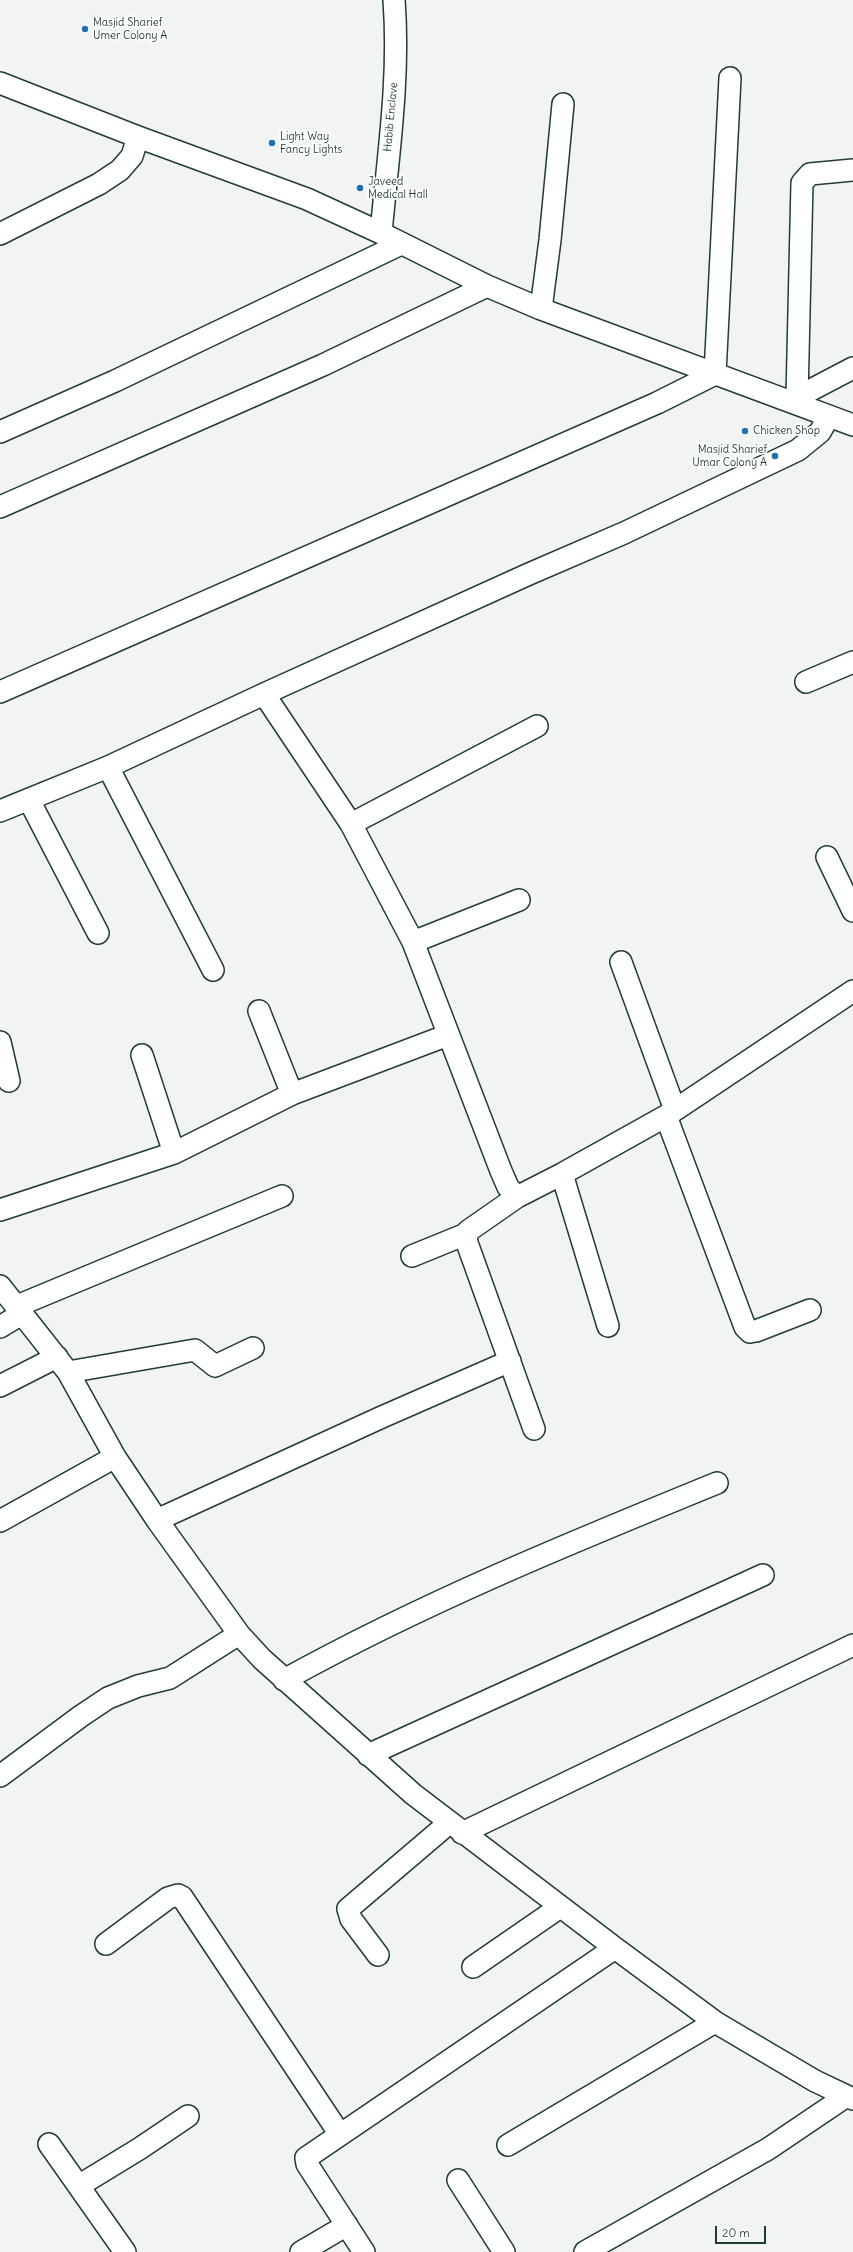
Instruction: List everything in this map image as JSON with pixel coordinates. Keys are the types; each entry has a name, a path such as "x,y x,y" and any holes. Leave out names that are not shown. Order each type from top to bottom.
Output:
{"street":[{"name":"Habib Enclave","path":"381,233 395,69 396,32 394,0"},
{"path":"715,374 730,78"},
{"path":"0,83 138,137 307,199 381,233 487,286 541,309 715,374 793,399 829,416 853,425"},
{"path":"541,309 550,240 563,104"},
{"path":"0,234 99,184 120,170 132,156 138,137"},
{"path":"793,399 802,183 810,174 853,170"},
{"path":"0,432 115,381 401,244"},
{"path":"0,507 323,365 487,286"},
{"path":"793,399 853,368"},
{"path":"0,692 657,403 715,374"},
{"path":"0,811 108,767 528,574 624,533 798,450 820,432 829,416"},
{"path":"806,682 853,662"},
{"path":"264,694 351,824 413,942 501,1171 508,1187 516,1197"},
{"path":"351,824 537,726"},
{"path":"108,767 213,970"},
{"path":"29,800 98,933"},
{"path":"827,857 853,911"},
{"path":"413,942 519,900"},
{"path":"621,962 670,1113 745,1328 750,1332 756,1331 810,1310"},
{"path":"412,1256 466,1234 516,1197 562,1174 670,1113 853,991"},
{"path":"260,1011 292,1094"},
{"path":"0,1210 174,1153 292,1094 448,1036"},
{"path":"0,1042 9,1080"},
{"path":"142,1055 174,1153"},
{"path":"562,1174 608,1326"},
{"path":"0,1327 20,1310 282,1196"},
{"path":"466,1234 534,1429"},
{"path":"0,1286 62,1365 115,1457 157,1520 239,1634 284,1680 368,1755 455,1828 715,2022 849,2098 768,2149 585,2252"},
{"path":"0,1386 62,1365 195,1350 215,1366 253,1348"},
{"path":"157,1520 382,1417 510,1361"},
{"path":"0,1521 115,1457"},
{"path":"284,1680 341,1649 482,1581 717,1483"},
{"path":"368,1755 763,1575"},
{"path":"0,1776 81,1716 108,1698 138,1686 170,1678 239,1634"},
{"path":"378,1955 350,1919 348,1909 455,1828 853,1645"},
{"path":"106,1944 168,1898 178,1895 182,1897 339,2133"},
{"path":"473,1967 560,1907"},
{"path":"364,2252 307,2164 306,2158 339,2133 615,1948"},
{"path":"508,2145 715,2022"},
{"path":"80,2185 139,2149 188,2116"},
{"path":"49,2144 80,2185 125,2252"},
{"path":"458,2180 504,2252"},
{"path":"301,2252 347,2225"}],"place":[{"name":"Masjid Sharief Umer Colony A","path":"85,29"},
{"name":"Light Way Fancy Lights","path":"272,143"},
{"name":"Javeed Medical Hall","path":"360,188"},
{"name":"Chicken Shop","path":"745,431"},
{"name":"Masjid Sharief Umar Colony A","path":"775,456"}]}
